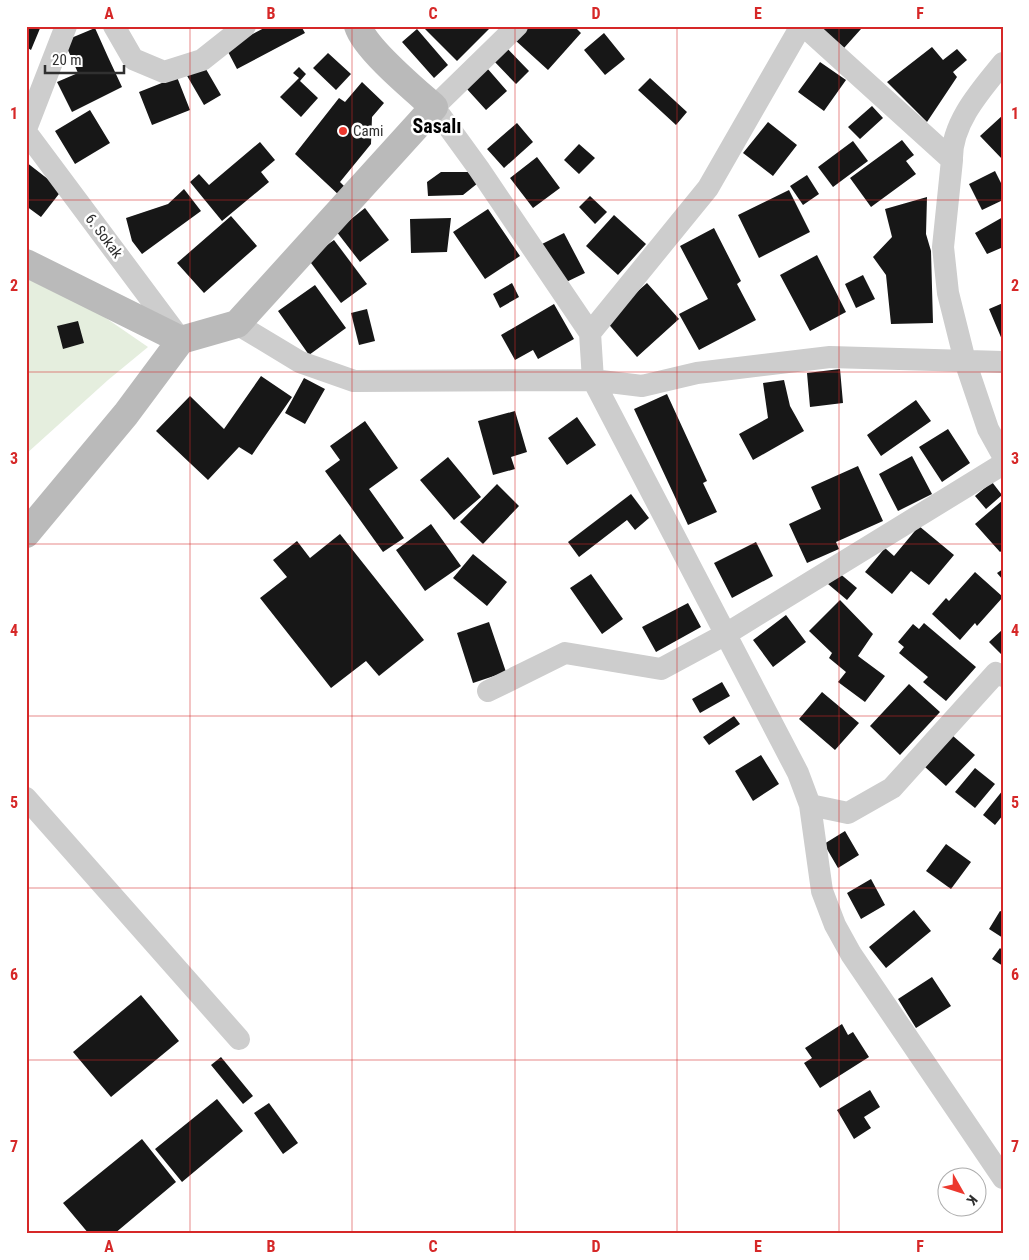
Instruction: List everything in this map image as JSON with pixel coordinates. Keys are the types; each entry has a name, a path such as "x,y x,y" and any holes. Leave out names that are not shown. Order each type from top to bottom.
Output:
{"street":[{"path":"26,130 66,26"},
{"path":"114,26 133,59 164,72 202,60 245,26"},
{"path":"358,26 360,32 378,55 434,107 485,177 590,333 593,380 798,773 810,805 822,891 835,925 851,954 1003,1178"},
{"path":"26,534 126,414 181,340 237,324 434,107 517,26"},
{"path":"590,333 708,188 802,26 952,160"},
{"path":"1003,63 984,85 963,116 952,149 943,248 948,293 965,361 988,429 1003,456"},
{"name":"6. Sokak","path":"26,130 181,340"},
{"path":"26,263 181,340"},
{"path":"237,324 300,362 354,380 593,380 642,386 697,373 830,357 1003,362"},
{"path":"488,691 565,653 661,669 726,634 1003,464"},
{"path":"810,805 848,813 892,788 996,673 1003,676"},
{"path":"26,798 239,1039"}],"green space":[{"path":"26,276 100,314 148,347 108,380 26,454"}],"building":[{"path":"26,26 41,26 31,50 26,47"},
{"path":"268,26 301,26 305,33 237,69 226,48"},
{"path":"428,26 492,26 457,61 425,29"},
{"path":"528,26 574,26 581,33 548,70 515,40"},
{"path":"818,26 858,26 861,29 844,48"},
{"path":"95,28 122,87 72,112 57,82 78,73 64,41"},
{"path":"417,29 448,65 434,78 402,42"},
{"path":"604,33 625,59 605,75 584,50"},
{"path":"505,46 529,71 516,84 492,59"},
{"path":"932,47 943,60 957,49 967,60 953,72 957,77 927,122 887,82"},
{"path":"328,53 351,74 336,90 313,68"},
{"path":"820,62 846,80 824,111 798,92"},
{"path":"203,64 221,95 204,105 186,74"},
{"path":"299,67 306,74 300,81 318,98 301,117 280,97 299,78 293,73"},
{"path":"487,68 507,91 486,110 466,88"},
{"path":"177,77 190,110 152,125 139,92"},
{"path":"650,78 687,112 676,125 638,90"},
{"name":"Cami","path":"362,82 384,103 372,117 371,144 340,182 348,190 341,197 295,154 339,98 345,102"},
{"path":"872,106 883,118 860,139 848,127"},
{"path":"90,110 110,143 75,164 55,131"},
{"path":"1003,115 1003,160 980,136"},
{"path":"768,122 797,145 773,176 743,153"},
{"path":"517,123 533,142 504,168 487,149"},
{"path":"902,140 914,155 906,161 916,174 871,207 850,178"},
{"path":"853,141 868,161 833,187 818,167"},
{"path":"260,142 275,160 261,172 269,182 222,221 190,182 199,174 209,185"},
{"path":"579,144 595,158 579,174 564,160"},
{"path":"537,157 560,188 533,208 510,178"},
{"path":"26,162 62,190 41,217 26,206"},
{"path":"995,171 1003,187 1003,200 982,210 969,184"},
{"path":"441,172 468,172 478,183 463,195 428,196 427,182"},
{"path":"807,175 819,194 803,205 790,186"},
{"path":"184,189 201,211 142,254 132,241 126,218 168,204"},
{"path":"789,190 810,232 759,258 738,215"},
{"path":"590,196 607,212 595,224 579,207"},
{"path":"927,197 926,234 931,251 933,323 891,324 886,275 873,257 892,237 885,209"},
{"path":"365,208 389,240 360,262 336,231"},
{"path":"488,209 520,256 485,279 453,232"},
{"path":"614,215 646,244 618,275 586,246"},
{"path":"231,216 257,246 204,293 177,263"},
{"path":"1003,217 1003,251 1001,248 987,254 975,233"},
{"path":"451,218 447,252 411,253 410,219"},
{"path":"714,228 741,281 737,284 756,320 699,350 679,314 708,299 680,246"},
{"path":"564,233 585,273 560,285 540,245"},
{"path":"334,240 367,284 341,303 308,259"},
{"path":"817,255 846,312 810,331 780,275"},
{"path":"863,275 875,299 856,308 845,284"},
{"path":"512,283 519,297 500,308 493,294"},
{"path":"647,283 679,319 637,357 605,320"},
{"path":"315,285 346,328 309,355 278,311"},
{"path":"1003,303 1003,342 989,309"},
{"path":"554,304 574,339 538,359 533,350 515,360 501,335"},
{"path":"367,309 375,341 359,345 351,313"},
{"path":"78,321 84,343 63,349 57,326"},
{"path":"840,369 843,403 810,407 807,373"},
{"path":"261,376 292,397 252,455 239,447 208,480 156,431 190,396 224,429"},
{"path":"304,378 325,389 305,424 285,413"},
{"path":"784,380 790,406 804,431 753,460 739,434 768,418 763,383"},
{"path":"667,394 707,481 703,483 717,512 688,525 634,409"},
{"path":"916,400 931,421 881,456 867,435"},
{"path":"515,411 527,452 511,457 515,469 493,475 478,421"},
{"path":"577,417 596,445 567,465 548,438"},
{"path":"365,421 398,468 369,489 404,538 383,552 325,471 340,460 330,446"},
{"path":"948,429 970,463 942,482 919,447"},
{"path":"912,456 932,494 898,511 879,474"},
{"path":"448,457 481,497 454,520 420,480"},
{"path":"858,466 883,521 836,542 839,549 807,563 789,524 821,509 811,487"},
{"path":"992,482 1002,495 986,509 975,496"},
{"path":"497,484 519,506 483,544 460,522"},
{"path":"631,494 649,518 635,530 627,520 579,557 568,542"},
{"path":"1003,500 1003,550 1000,552 975,524"},
{"path":"431,524 461,566 425,591 396,550"},
{"path":"919,526 954,555 929,585 911,571 892,594 865,572 885,548 894,556"},
{"path":"340,534 424,640 379,676 366,661 331,688 260,598 287,577 273,560 297,541 310,558"},
{"path":"756,542 773,576 732,598 714,563"},
{"path":"473,554 507,582 487,606 453,578"},
{"path":"1003,569 1003,580 997,573"},
{"path":"838,572 857,588 847,600 828,584"},
{"path":"975,572 1003,597 977,626 975,623 960,640 932,614 946,598 949,601"},
{"path":"591,574 623,619 602,634 570,588"},
{"path":"840,600 873,634 858,656 885,676 865,702 838,682 846,672 829,658 832,653 809,631"},
{"path":"688,603 701,627 656,652 642,627"},
{"path":"786,615 806,642 773,667 753,640"},
{"path":"489,622 506,672 473,683 457,633"},
{"path":"924,623 976,667 946,701 923,682 928,677 899,653 904,647 898,642 913,624 919,629"},
{"path":"1003,629 1003,656 989,642"},
{"path":"722,682 730,696 700,713 692,699"},
{"path":"909,684 940,712 900,755 870,726"},
{"path":"822,692 859,723 835,750 799,719"},
{"path":"734,716 740,724 709,745 703,737"},
{"path":"953,736 975,755 946,786 925,767"},
{"path":"761,755 779,784 753,801 735,771"},
{"path":"975,768 995,784 975,808 955,792"},
{"path":"1003,790 1003,815 995,825 983,815"},
{"path":"845,831 859,855 838,868 824,844"},
{"path":"946,844 971,862 951,889 926,871"},
{"path":"871,879 885,905 861,919 847,893"},
{"path":"914,910 931,931 886,968 869,947"},
{"path":"1000,911 1003,912 1003,938 989,929"},
{"path":"1000,948 1003,951 1003,966 992,959"},
{"path":"932,977 951,1006 916,1028 898,999"},
{"path":"141,995 179,1041 111,1097 73,1052"},
{"path":"842,1024 848,1035 853,1032 869,1057 820,1088 804,1063 812,1058 805,1048"},
{"path":"221,1057 253,1096 243,1104 211,1065"},
{"path":"870,1090 880,1107 864,1117 871,1128 854,1139 837,1110"},
{"path":"217,1099 243,1131 182,1182 155,1149"},
{"path":"269,1103 298,1143 283,1154 254,1113"},
{"path":"142,1139 176,1182 114,1234 89,1234 63,1203"}],"place":[{"name":"Cami","path":"343,131"}],"district":[{"name":"Sasalı","path":"437,126"}]}
